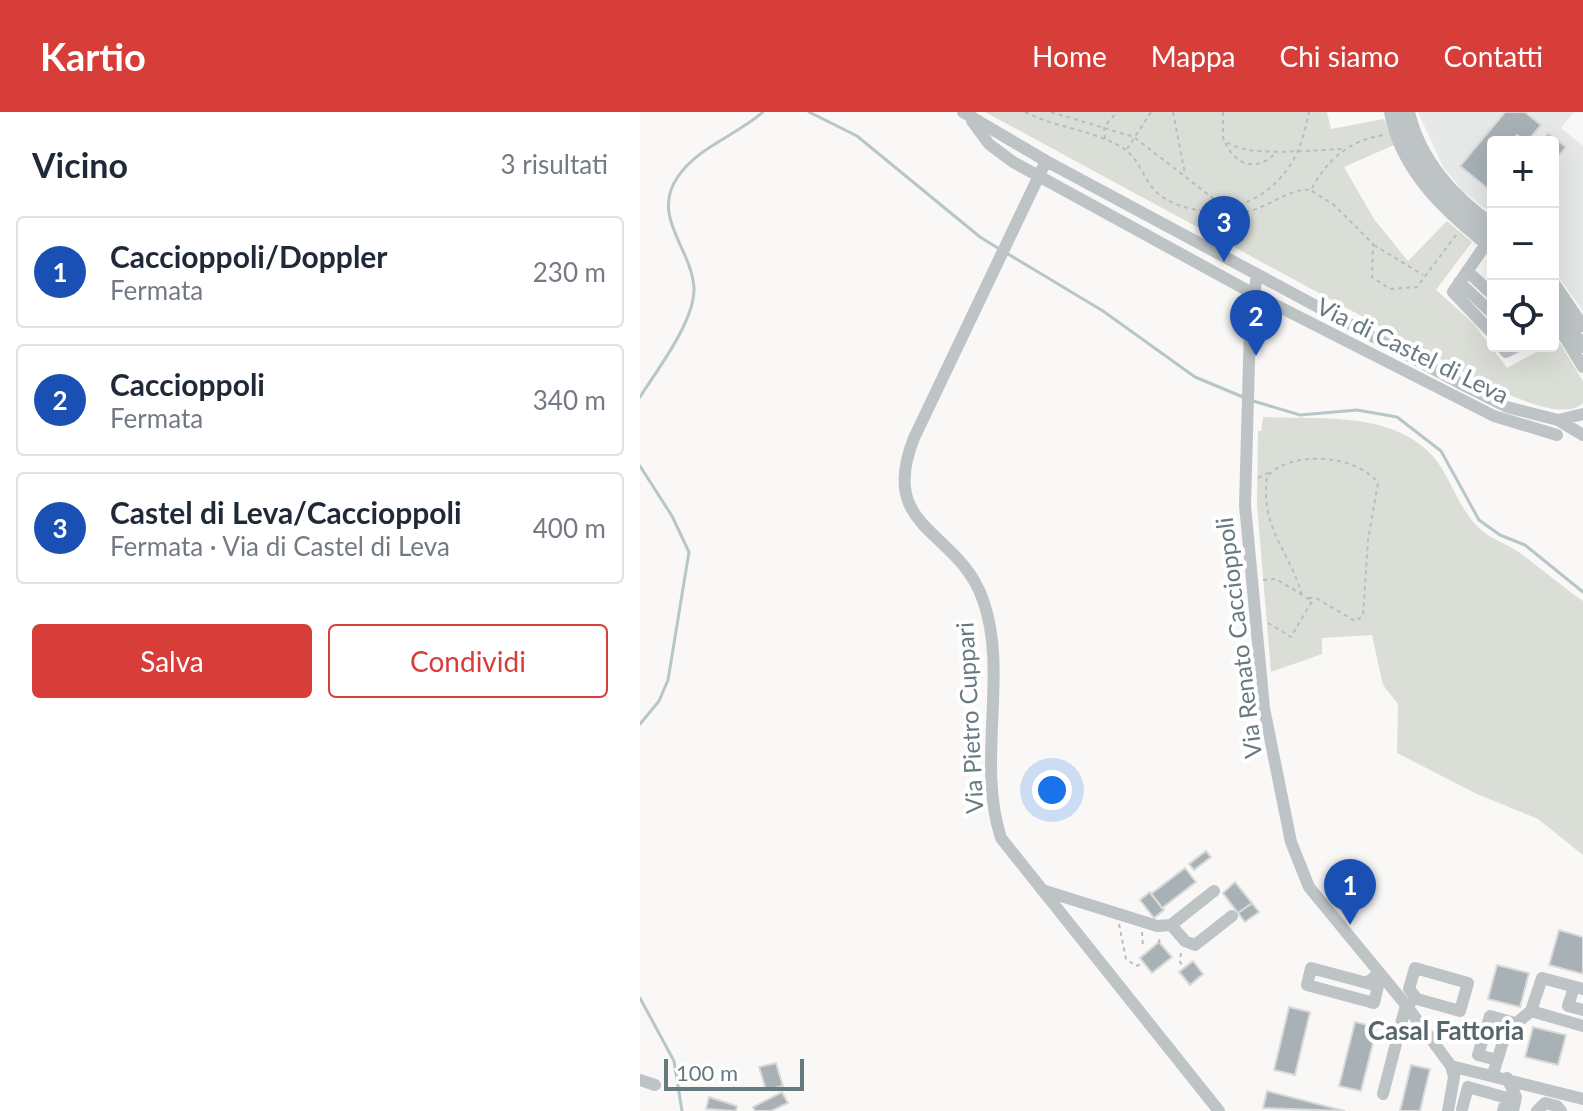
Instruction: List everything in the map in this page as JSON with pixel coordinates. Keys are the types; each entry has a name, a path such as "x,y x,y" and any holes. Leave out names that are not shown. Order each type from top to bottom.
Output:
{"street":[{"path":"1390,112 1399,141 1434,199 1487,240"},
{"path":"1400,112 1414,150 1434,183 1487,239"},
{"path":"1409,112 1421,144 1438,172 1457,195 1487,219"},
{"name":"Via di Castel di Leva","path":"967,116 1507,407 1558,420 1583,435"},
{"name":"Via di Castel di Leva","path":"967,116 995,149 1038,177 1254,294 1494,416 1557,435"},
{"name":"Via Pietro Cuppari","path":"1046,161 914,438 904,468 903,487 915,516 965,569 983,600 991,634 993,814 1001,838 1219,1111"},
{"path":"1487,248 1453,292 1487,328"},
{"name":"Via Renato Caccioppoli","path":"1257,274 1247,414 1245,505 1264,708 1291,842 1309,887 1379,973 1412,1002 1451,1066"},
{"path":"1463,276 1487,291"},
{"path":"1463,276 1487,306"},
{"path":"1559,291 1583,326"},
{"path":"1559,307 1583,347"},
{"path":"1559,331 1583,367"},
{"name":"Via di Castel di Leva","path":"1558,420 1583,414"},
{"path":"1042,890 1146,924 1171,925 1214,891"},
{"path":"1171,925 1185,941 1195,945 1232,916"},
{"path":"1311,968 1367,983 1378,986 1374,1003 1307,985 1311,968"},
{"path":"1383,1094 1412,1002 1409,989 1415,968 1468,983 1460,1011 1412,1002"},
{"path":"1367,983 1379,973"},
{"path":"1493,1074 1506,1032 1531,1011 1542,978 1578,988 1568,1006 1583,1010"},
{"path":"1531,1011 1583,1026"},
{"path":"1497,1060 1478,1055 1490,1016 1515,1023"},
{"path":"1458,1109 1451,1066 1493,1074 1583,1099"},
{"path":"1507,1078 1516,1097 1513,1111"},
{"path":"640,1080 655,1085"},
{"path":"1458,1109 1468,1087 1507,1098 1503,1111"},
{"path":"1537,1111 1545,1103 1557,1106 1561,1111"}],"path":[{"path":"1025,112 1127,150 1163,197 1203,211 1241,213 1263,209 1296,191 1311,190 1334,205 1373,244 1424,275"},
{"path":"1051,112 1136,139 1227,210"},
{"path":"1105,140 1104,127 1117,112"},
{"path":"1127,150 1151,112"},
{"path":"1173,112 1186,175"},
{"path":"1223,112 1223,138 1236,160 1251,165 1265,162 1277,152"},
{"path":"1227,210 1249,201 1278,180 1297,151 1309,112"},
{"path":"1223,138 1232,147 1277,152 1344,149 1382,135 1389,138 1391,144 1399,141"},
{"path":"1311,190 1321,173 1344,149"},
{"path":"1373,244 1375,282 1390,289 1410,289 1417,287 1459,231"},
{"path":"1258,478 1304,460 1325,459 1356,463 1369,471 1378,483 1368,540 1363,616 1355,621 1316,598 1307,598"},
{"path":"1271,472 1266,488 1269,524 1279,548 1294,570 1302,595"},
{"path":"1263,580 1276,579 1312,601 1291,637 1267,622"},
{"path":"1122,916 1119,936 1125,957 1136,966 1144,963"},
{"path":"1143,946 1146,924"},
{"path":"1184,968 1180,962 1185,941"}],"shaded area":[{"path":"985,112 1327,112 1331,129 1384,119 1394,145 1344,167 1374,219 1408,261 1447,221 1472,242 1436,290 1474,324 1487,341 1487,352 1495,352 1507,368 1536,352 1559,352 1559,342 1583,381 1583,403 1561,410 1547,408 1491,386"},
{"path":"1418,112 1574,112 1561,128 1583,146 1583,311 1559,277 1559,136 1487,136 1487,210 1462,190 1443,167"},
{"path":"1263,417 1356,421 1400,433 1419,444 1436,460 1465,511 1478,527 1520,553 1583,601 1583,855 1538,819 1477,794 1397,753 1398,704 1383,685 1372,635 1322,638 1322,654 1271,672 1257,505 1258,431 1261,431"}],"building":[{"path":"1505,112 1525,112 1541,125 1532,136 1487,136 1487,188 1460,166"},
{"path":"1559,142 1566,147 1559,156"},
{"path":"1206,851 1211,857 1194,870 1189,864"},
{"path":"1185,868 1196,882 1162,908 1151,894"},
{"path":"1235,882 1252,903 1238,913 1223,893"},
{"path":"1150,892 1164,910 1154,918 1140,900"},
{"path":"1252,903 1259,912 1245,922 1238,913"},
{"path":"1559,930 1583,937 1583,974 1549,965"},
{"path":"1159,942 1172,957 1152,973 1140,958"},
{"path":"1193,961 1203,974 1190,985 1179,972"},
{"path":"1497,965 1529,973 1520,1007 1488,999"},
{"path":"1289,1007 1310,1012 1295,1075 1274,1070"},
{"path":"1355,1022 1377,1027 1361,1091 1339,1086"},
{"path":"1533,1027 1566,1035 1558,1065 1525,1057"},
{"path":"776,1063 783,1086 766,1090 759,1067"},
{"path":"1411,1065 1430,1069 1420,1111 1400,1111"},
{"path":"1267,1091 1345,1111 1263,1108"},
{"path":"782,1092 788,1103 771,1111 755,1111 753,1107"},
{"path":"709,1097 737,1106 736,1111 706,1109"}],"waterway":[{"path":"640,397 674,345 693,301 692,274 670,220 670,192 685,167 695,158 763,112"},
{"path":"809,112 857,136 980,237 1001,250"},
{"path":"1008,254 1103,311 1195,377 1243,397"},
{"path":"1250,400 1300,415 1357,410 1397,417 1441,451 1479,520 1500,535 1525,545 1583,592"},
{"path":"640,466 672,516 689,552 668,680 659,701 640,724"},
{"path":"640,998 674,1061 682,1111"}],"place":[{"name":"Castel di Leva/Caccioppoli","path":"1224,262"},
{"name":"Caccioppoli","path":"1256,356"},
{"name":"Caccioppoli/Doppler","path":"1350,925"}],"district":[{"name":"Casal Fattoria","path":"1446,1030"}]}
